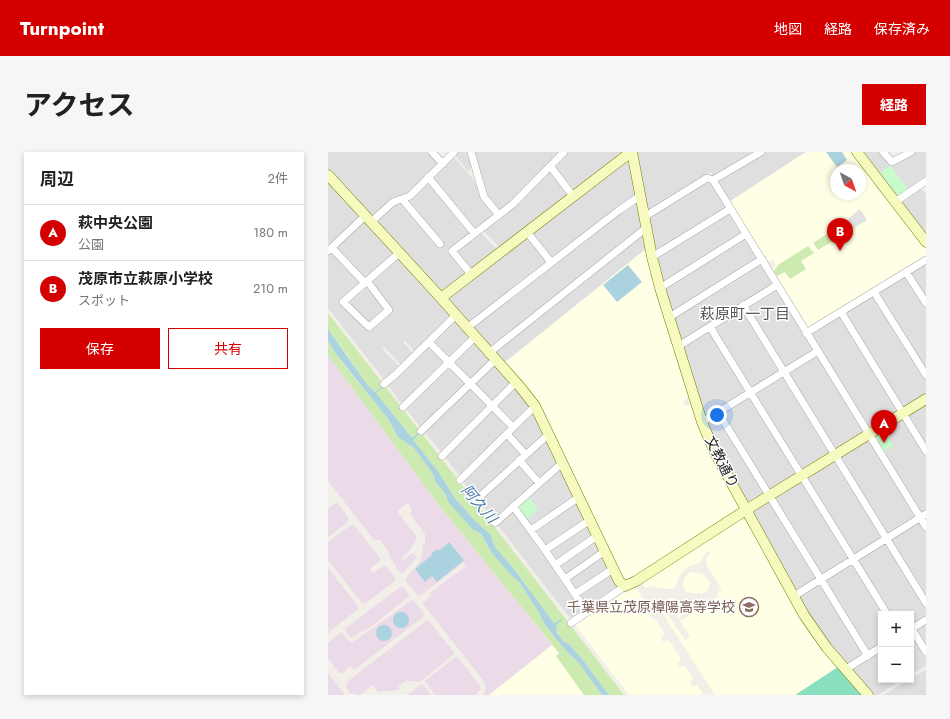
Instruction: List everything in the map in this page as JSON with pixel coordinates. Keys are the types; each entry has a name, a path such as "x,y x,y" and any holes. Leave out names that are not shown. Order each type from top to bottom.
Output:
{"street":[{"path":"432,152 443,164"},
{"path":"399,253 366,282 343,302 369,326 389,310 366,282 330,250 368,219 393,202 410,196 454,152"},
{"path":"471,152 484,197 499,215"},
{"path":"471,274 452,250 513,204 564,152"},
{"path":"441,298 631,152"},
{"name":"文教通り","path":"631,152 652,257 668,318 702,422 715,453 804,615 820,640 868,695"},
{"path":"713,180 761,152"},
{"path":"857,152 925,239"},
{"path":"883,152 892,162 911,152"},
{"path":"550,166 573,196"},
{"path":"328,175 441,298 516,382 535,406 597,536 613,568 622,584 625,586"},
{"path":"428,178 474,233"},
{"path":"644,217 707,178 713,180 806,333 923,516 926,527"},
{"path":"895,202 924,185"},
{"path":"467,328 551,262 640,196"},
{"path":"402,199 440,244"},
{"path":"652,257 730,208"},
{"path":"421,431 471,384 492,356 646,228"},
{"path":"527,232 551,262"},
{"path":"660,288 746,234"},
{"path":"668,318 762,259"},
{"path":"806,333 926,260"},
{"path":"906,272 926,303"},
{"path":"677,347 777,285"},
{"path":"874,292 926,376"},
{"path":"743,305 926,603"},
{"path":"841,312 926,451"},
{"path":"384,384 456,315"},
{"path":"710,326 885,611"},
{"path":"403,407 450,363 475,337"},
{"path":"429,342 513,428"},
{"path":"702,422 818,351"},
{"path":"442,456 516,382"},
{"path":"571,623 625,586 636,581 769,495 926,399"},
{"path":"460,480 535,406"},
{"path":"718,412 868,656"},
{"path":"507,434 526,455"},
{"path":"476,500 549,434"},
{"path":"519,460 539,483"},
{"path":"495,523 562,463"},
{"path":"531,530 579,497"},
{"path":"513,506 576,594 587,612"},
{"path":"794,596 923,516"},
{"path":"545,550 590,520"},
{"path":"555,564 597,536"},
{"path":"565,579 605,552"},
{"path":"576,594 613,568"},
{"path":"914,627 926,620"},
{"path":"914,634 926,652"},
{"path":"846,669 878,650"}],"shaded area":[{"path":"328,152 431,152 441,164 409,194 373,218 328,170"},
{"path":"456,152 470,152 473,166 468,171 454,154"},
{"path":"473,152 561,152 501,212 485,196"},
{"path":"566,152 624,152 572,192 553,167"},
{"path":"638,152 757,152 716,176 711,172 650,210 646,208 636,154"},
{"path":"763,152 806,152 729,202 717,182 718,179"},
{"path":"806,152 852,152 861,164 830,164 830,200 866,200 866,170 878,186 876,188 880,192 882,191 926,248 926,258 811,329 807,329 772,271 776,266 773,260 766,261 729,202"},
{"path":"865,152 880,152 891,166 916,152 926,152 926,178 900,195 896,194"},
{"path":"454,157 473,179 484,199 496,215 479,231 497,249 441,293 375,220 394,204 408,202 408,200 427,182 432,180 432,176"},
{"path":"625,161 630,163 636,195 552,259 531,233"},
{"path":"549,169 569,194 499,247 484,231 484,228"},
{"path":"328,179 361,216 330,245 328,242"},
{"path":"707,181 712,183 727,206 726,209 657,251 654,250 649,221 651,216"},
{"path":"918,190 923,190 926,194 926,235 902,205 903,199"},
{"path":"636,201 638,202 643,229 490,348 472,327"},
{"path":"860,209 867,220 844,234 839,226"},
{"path":"728,212 731,213 742,234 664,283 656,258"},
{"path":"362,221 365,221 393,252 392,257 366,279 363,279 335,249"},
{"path":"641,234 644,235 647,248 503,364 493,352"},
{"path":"527,236 548,262 469,324 447,299"},
{"path":"746,238 758,258 673,313 665,287"},
{"path":"647,248 655,286 689,395 683,402 685,405 692,405 740,507 629,581 622,579 546,419 546,413 543,412 503,364"},
{"path":"332,251 360,281 360,284 340,302 370,329 392,310 371,282 398,257 452,316 416,353 405,341 403,342 414,354 402,366 384,347 382,349 399,366 385,381 328,308 328,255"},
{"path":"926,262 926,298 910,273"},
{"path":"759,263 762,264 773,283 772,286 682,342 673,316"},
{"path":"905,274 926,305 926,372 877,294"},
{"path":"368,286 385,308 384,311 372,322 369,322 348,304 348,301"},
{"path":"774,289 777,289 814,349 813,352 786,369 747,306"},
{"path":"874,295 926,379 926,394 902,408 845,311"},
{"path":"741,309 780,370 780,372 753,389 750,388 713,328"},
{"path":"838,315 841,316 900,410 872,427 867,426 811,336 812,331"},
{"path":"454,319 470,337 448,359 432,341"},
{"path":"708,330 747,393 704,417 682,346"},
{"path":"475,342 491,360 472,380 453,364"},
{"path":"428,345 446,361 445,364 402,405 387,384"},
{"path":"328,355 438,504 552,645 489,695 483,695 486,688 483,680 423,604 423,602 430,597 430,593 466,566 465,564 463,563 421,595 417,595 406,581 406,578 416,567 422,557 423,545 425,544 425,534 410,514 412,509 408,503 397,511 416,536 416,540 410,550 401,558 403,560 412,553 417,556 403,573 400,573 389,556 389,552 380,540 374,540 328,481"},
{"path":"817,355 863,428 862,433 835,450 787,371"},
{"path":"494,364 511,382 491,402 475,385 475,383"},
{"path":"449,366 467,382 421,428 405,408"},
{"path":"784,376 832,452 802,470 754,395 755,391"},
{"path":"515,387 530,406 515,424 496,405"},
{"path":"470,388 489,405 442,453 423,431"},
{"path":"748,395 799,472 769,491 722,412"},
{"path":"926,405 926,448 907,416"},
{"path":"491,409 510,426 461,478 444,456"},
{"path":"532,412 545,434 526,451 510,433"},
{"path":"715,416 719,417 766,493 750,502 745,501 719,453 707,424 708,421"},
{"path":"905,418 926,454 926,512 923,514 920,513 883,452 877,435"},
{"path":"506,438 523,454 476,498 462,480"},
{"path":"545,439 558,462 540,481 523,462"},
{"path":"867,441 872,442 916,515 915,518 889,535 886,534 839,458"},
{"path":"837,460 882,539 856,555 852,554 806,478"},
{"path":"518,465 521,465 536,482 495,521 478,500"},
{"path":"558,468 561,469 575,497 533,526 530,526 517,504"},
{"path":"804,480 850,556 849,559 822,576 773,499"},
{"path":"771,500 817,576 816,579 798,591 795,591 753,514 755,510"},
{"path":"575,501 585,519 546,548 534,532"},
{"path":"337,502 349,518 347,523 328,537 328,509"},
{"path":"511,510 514,511 582,611 570,618 496,523"},
{"name":"千葉県立茂原樟陽高等学校","path":"740,518 750,523 776,570 864,695 715,695 658,606 660,604 662,606 685,640 690,636 680,621 719,596 717,593 722,590 707,566 706,559 710,553 708,551 706,553 700,563 689,566 684,570 675,587 672,589 649,586 645,588 642,582"},
{"path":"920,522 926,531 926,599 890,540 890,538"},
{"path":"587,524 593,536 556,562 547,550"},
{"path":"351,525 354,525 380,558 380,561 370,569 374,573 384,565 395,577 395,581 366,603 361,602 328,560 328,542"},
{"path":"595,540 601,551 566,577 558,565"},
{"path":"884,541 926,606 926,617 914,624 914,611 887,611 857,561"},
{"path":"602,555 610,569 576,592 567,579"},
{"path":"851,562 883,611 878,611 878,647 870,652 867,651 824,581"},
{"path":"328,568 358,606 358,609 328,633"},
{"name":"千葉県立茂原樟陽高等学校","path":"692,572 703,574 710,583 708,590 701,594 686,592 683,588 684,579"},
{"path":"610,573 617,584 617,587 589,607 586,607 578,595"},
{"path":"821,583 864,653 863,656 850,664 845,663 823,638 798,597"},
{"name":"千葉県立茂原樟陽高等学校","path":"635,586 650,610 648,613 652,619 655,619 664,633 661,638 663,642 667,640 670,642 681,659 677,663 680,667 685,666 693,678 690,682 693,687 697,685 704,695 629,695 575,625"},
{"path":"400,587 404,588 410,596 368,629 351,638 345,629"},
{"name":"千葉県立茂原樟陽高等学校","path":"672,597 675,600 687,602 695,601 697,606 678,618 667,602"},
{"path":"413,600 424,613 423,617 354,670 350,665 343,673 339,673 328,658 328,643 342,633 351,643"},
{"path":"426,621 429,621 454,652 453,655 420,682 407,680 398,687 400,689 398,690 378,692 372,685 360,695 350,693 346,687 348,681"},
{"path":"926,623 926,649 915,632 916,629"},
{"path":"914,637 926,655 926,666 914,673"},
{"path":"552,645 592,695 489,695"},
{"path":"878,653 878,683 897,683 878,695 873,695 853,672 853,668"},
{"path":"455,657 458,658 480,685 480,690 476,695 435,695 425,681"},
{"path":"926,670 926,695 883,695 903,683 914,683 914,676"},
{"path":"328,673 345,695 328,695"},
{"path":"422,684 431,695 407,695"}],"green space":[{"path":"890,165 908,189 900,195 896,194 880,173"},
{"path":"839,226 844,234 818,250 813,243"},
{"path":"808,246 814,253 801,261 806,269 790,279 785,272 777,276 774,271 778,265"},
{"path":"328,313 624,695 609,695 583,660 568,643 564,642 558,634 556,628 556,625 561,619 554,623 513,568 495,547 490,534 475,521 454,497 438,471 413,440 421,434 420,433 412,438 376,393 383,386 375,392 368,386 328,329"},
{"path":"328,341 340,360 389,420 398,437 414,448 433,474 436,483 444,492 446,498 472,529 481,534 492,553 520,583 545,625 566,651 578,662 602,695 584,695 556,656 559,653 438,504 328,355"},
{"path":"884,431 893,445 883,452 876,440 877,435"},
{"path":"527,494 538,510 525,521 514,505"},
{"path":"838,667 862,695 795,695"}],"water":[{"path":"826,152 842,152 847,160 841,164 835,164"},
{"path":"628,265 642,282 617,302 603,285"},
{"path":"328,329 368,386 375,392 383,386 384,387 376,393 412,438 420,432 421,433 413,440 438,471 454,497 475,521 490,534 495,547 513,568 554,623 561,619 562,620 556,625 557,633 564,642 568,643 583,660 609,695 602,695 578,662 566,651 545,625 520,583 508,572 492,553 481,534 472,529 449,503 444,492 436,483 433,474 414,448 398,437 389,420 336,354 328,341"},
{"path":"449,542 464,560 437,582 432,576 425,582 415,569 436,550 440,550"},
{"path":"398,612 404,612 409,617 407,626 404,628 398,628 393,623 393,617"},
{"path":"381,625 387,625 392,630 390,639 387,641 381,641 376,636 376,630"}],"place":[{"name":"茂原市立萩原小学校","path":"840,251"},
{"name":"萩中央公園","path":"884,443"},
{"name":"千葉県立茂原樟陽高等学校","path":"749,607"}],"district":[{"name":"萩原町一丁目","path":"745,314"}],"water label":[{"name":"阿久川","path":"479,504"}]}
